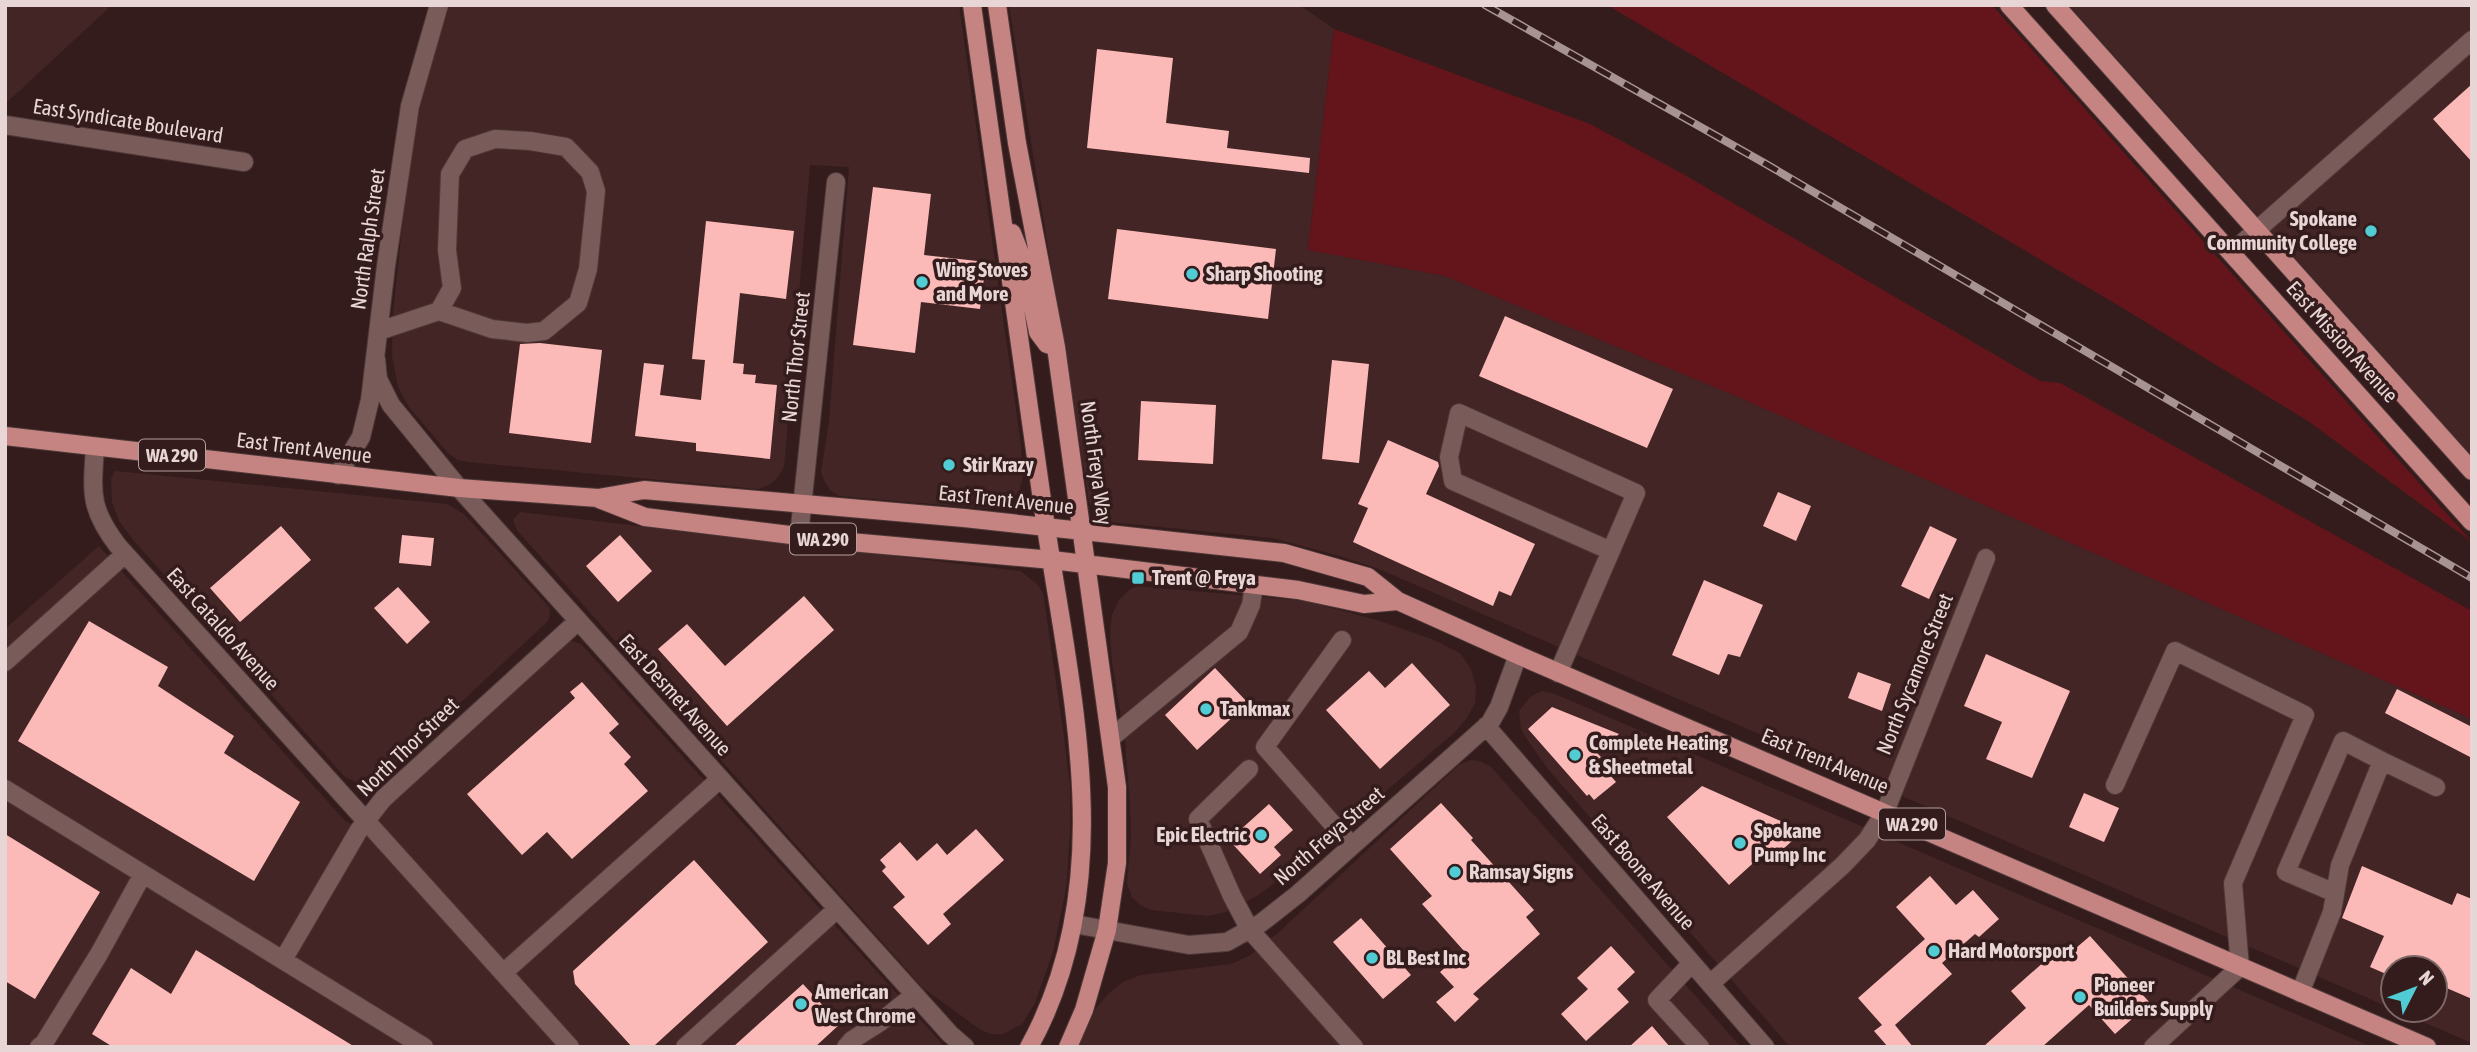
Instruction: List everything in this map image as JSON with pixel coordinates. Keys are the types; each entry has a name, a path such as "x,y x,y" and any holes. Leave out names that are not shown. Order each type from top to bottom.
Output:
{"main road":[{"path":"972,5 1073,705 1083,804 1079,891 1074,924 1056,986 1029,1047"},
{"name":"North Freya Way","path":"997,5 1017,143 1056,347 1112,737 1118,835 1117,863 1107,930"},
{"name":"East Mission Avenue","path":"2009,5 2472,522"},
{"name":"East Mission Avenue","path":"2055,5 2472,471"},
{"path":"1002,210 1023,261 1038,332 1047,344 1056,347"},
{"name":"East Trent Avenue","path":"5,436 459,488 598,498 644,490 1046,527 1284,553 1368,577 1398,601 1558,673 2427,1047"},
{"name":"East Trent Avenue","path":"598,498 645,517 799,536 1052,560 1298,590 1364,604 1398,601"},
{"path":"1068,1047 1087,1001 1107,930"}],"street":[{"name":"North Ralph Street","path":"338,475 360,437 370,400 386,266 410,106 439,5"},
{"path":"2232,252 2472,40"},
{"name":"East Syndicate Boulevard","path":"5,125 244,162"},
{"path":"379,331 439,311 492,329 544,331 578,303 588,269 596,191 590,172 566,147 495,139 465,149 450,174 447,250 452,288 439,311"},
{"name":"North Thor Street","path":"799,536 836,182"},
{"name":"East Desmet Avenue","path":"376,359 378,379 391,405 459,488 914,995 965,1047"},
{"path":"1558,673 1611,551 1636,493 1460,413 1449,457 1453,481 1611,551"},
{"name":"East Cataldo Avenue","path":"94,447 94,505 106,531 570,1047"},
{"path":"5,662 125,554"},
{"name":"North Sycamore Street","path":"1710,984 1842,866 1867,840 1885,812 1986,558"},
{"path":"1112,737 1239,632 1251,605 1254,585"},
{"name":"North Thor Street","path":"283,960 365,821 397,784 578,621"},
{"path":"1342,640 1265,747 1352,846"},
{"path":"2115,785 2175,651 2305,716 2233,883 2240,967 2153,1047"},
{"name":"North Freya Street","path":"1074,924 1189,945 1227,943 1250,930 1298,894 1486,726 1496,713 1518,655"},
{"name":"East Boone Avenue","path":"1486,726 1765,1047"},
{"path":"2335,893 2286,872 2343,741 2436,787"},
{"path":"2300,993 2332,912 2340,865 2382,761"},
{"path":"1249,769 1198,818 1232,897 1250,930 1354,1047"},
{"path":"503,973 720,779"},
{"path":"5,789 425,1047"},
{"path":"43,1046 99,954 143,874"},
{"path":"685,1047 837,909"},
{"path":"1692,963 1657,999 1700,1047"},
{"path":"846,1047 914,995"}],"shaded area":[{"path":"5,5 112,5 5,104"},
{"path":"450,5 959,5 1021,445 1023,477 1019,491 1012,500 993,509 839,496 830,490 825,482 821,473 829,421 849,167 810,165 784,467 769,485 758,489 468,462 458,460 448,453 409,407 398,387 392,356 393,313 409,164 426,78"},
{"path":"1009,5 1302,7 1334,29 1308,250 1445,276 1729,393 2472,719 2472,1043 2428,1024 2449,1024 2449,954 2379,954 2379,1003 1379,569 1273,538 1110,522 1096,514 1089,501"},
{"path":"1607,5 1992,5 2472,542 2308,421 2116,304"},
{"name":"Spokane Community College","path":"2069,5 2472,5 2472,456"},
{"path":"1334,29 1590,124 1683,174 2040,381 2060,383 2472,611 2472,719 1729,393 1445,276 1308,250"},
{"path":"115,471 447,504 464,514 549,607 548,621 386,772 372,781 359,783 345,777 134,541 119,521 112,502 111,479"},
{"path":"520,512 1020,571 1037,584 1043,593 1064,737 1070,787 1070,833 1066,889 1053,952 1035,1003 1022,1024 1003,1034 991,1034 981,1030 923,988 517,530 513,520"},
{"path":"99,546 345,821 359,828 370,823 396,800 406,785 559,646 572,641 581,644 945,1047 5,1047 5,629"},
{"path":"1137,586 1305,601 1377,620 1434,640 1460,653 1471,669 1476,687 1475,703 1454,733 1310,856 1257,896 1226,912 1208,916 1151,910 1132,897 1127,883 1131,838 1130,802 1110,633 1112,615 1119,600"},
{"path":"1542,691 1555,694 2372,1047 1790,1047 1548,769 1528,741 1521,729 1519,711 1530,697"},
{"path":"1470,760 1480,761 1491,767 1741,1047 1078,1047 1096,1008 1123,982 1141,975 1231,964 1249,956 1279,932 1459,765"}],"building":[{"path":"1097,49 1173,58 1166,123 1229,131 1227,148 1310,158 1309,173 1087,148"},
{"path":"2472,84 2472,162 2433,119"},
{"name":"Wing Stoves and More","path":"873,187 931,194 924,255 986,262 980,309 921,302 915,353 853,345"},
{"path":"706,221 794,231 786,299 740,293 733,363 744,364 743,374 756,375 755,383 777,385 770,459 696,451 696,443 635,436 644,363 664,365 660,395 701,400 705,360 692,359"},
{"name":"Sharp Shooting","path":"1117,229 1276,249 1268,319 1108,299"},
{"path":"1505,316 1673,389 1647,448 1479,376"},
{"path":"540,343 602,350 591,443 509,433 520,344"},
{"path":"1332,360 1369,364 1359,463 1322,459"},
{"path":"1141,401 1216,405 1213,464 1138,460"},
{"path":"1388,440 1438,462 1439,466 1426,494 1535,544 1511,596 1499,591 1493,606 1353,542 1368,508 1358,504"},
{"path":"1778,492 1811,506 1796,541 1763,526"},
{"path":"281,526 311,560 240,622 210,588"},
{"path":"1930,526 1957,539 1929,599 1901,586"},
{"path":"402,535 434,538 431,566 399,563"},
{"path":"620,535 652,571 618,602 586,566"},
{"path":"1704,580 1763,605 1740,657 1728,654 1719,675 1672,655"},
{"path":"398,587 430,622 407,644 374,608"},
{"path":"804,596 834,630 727,726 658,649 687,624 725,666"},
{"path":"89,621 168,667 158,686 234,736 224,753 300,802 254,881 18,741"},
{"path":"1986,654 2070,691 2032,778 1986,759 2002,722 1964,706"},
{"path":"1412,663 1450,705 1380,769 1326,710 1369,671 1385,688"},
{"name":"Tankmax","path":"1215,668 1248,703 1197,750 1165,715"},
{"path":"1858,672 1891,684 1882,711 1848,698"},
{"path":"582,682 619,724 609,733 631,757 624,764 648,791 572,859 547,832 522,855 467,794 575,698 570,692"},
{"path":"2397,689 2472,727 2472,758 2385,713"},
{"name":"Complete Heating & Sheetmetal","path":"1552,707 1619,734 1597,753 1601,757 1597,760 1616,782 1594,800 1589,794 1587,796 1528,729"},
{"name":"Spokane Pump Inc","path":"1702,786 1803,831 1768,863 1761,856 1729,885 1667,817"},
{"path":"2084,793 2119,808 2104,842 2069,827"},
{"name":"Ramsay Signs","path":"1441,803 1534,910 1526,917 1540,934 1473,994 1479,999 1455,1022 1436,1002 1454,987 1440,972 1464,951 1422,904 1432,896 1390,849"},
{"name":"Epic Electric","path":"1269,804 1293,830 1274,847 1281,855 1260,874 1229,840"},
{"path":"976,829 1004,860 943,914 951,924 928,945 893,907 905,897 882,871 886,867 880,860 900,842 917,861 937,843 947,855"},
{"path":"5,834 100,892 35,999 5,981"},
{"path":"694,860 768,942 655,1045 632,1047 575,984 573,971"},
{"path":"2362,866 2452,905 2457,893 2472,899 2472,999 2449,989 2449,954 2379,954 2379,971 2370,967 2384,936 2342,918"},
{"name":"Hard Motorsport","path":"1930,876 1956,905 1973,890 1999,919 1979,937 1975,934 1942,963 1952,974 1895,1025 1913,1047 1888,1047 1874,1031 1882,1025 1858,998 1925,939 1896,907"},
{"name":"BL Best Inc","path":"1361,918 1411,975 1383,999 1333,942"},
{"name":"Pioneer Builders Supply","path":"2090,936 2150,1003 2115,1034 2089,1005 2042,1047 1983,1047 2026,1008 2011,991 2055,952 2062,960"},
{"path":"1611,946 1635,972 1617,989 1629,1002 1586,1041 1561,1014 1588,989 1577,978"},
{"path":"196,950 355,1047 113,1047 92,1034 131,968 171,994"},
{"name":"American West Chrome","path":"803,984 840,1024 815,1047 733,1047"},
{"path":"1652,1026 1670,1047 1629,1047"}],"railway":[{"path":"1485,5 1766,164 2472,578"}],"place":[{"name":"Spokane Community College","path":"2371,231"},
{"name":"Sharp Shooting","path":"1192,274"},
{"name":"Wing Stoves and More","path":"922,282"},
{"name":"Stir Krazy","path":"949,465"},
{"name":"Trent @ Freya","path":"1138,578"},
{"name":"Tankmax","path":"1206,709"},
{"name":"Complete Heating & Sheetmetal","path":"1575,755"},
{"name":"Epic Electric","path":"1261,835"},
{"name":"Spokane Pump Inc","path":"1740,843"},
{"name":"Ramsay Signs","path":"1455,872"},
{"name":"Hard Motorsport","path":"1934,951"},
{"name":"BL Best Inc","path":"1372,958"},
{"name":"Pioneer Builders Supply","path":"2080,997"},
{"name":"American West Chrome","path":"801,1004"}]}
